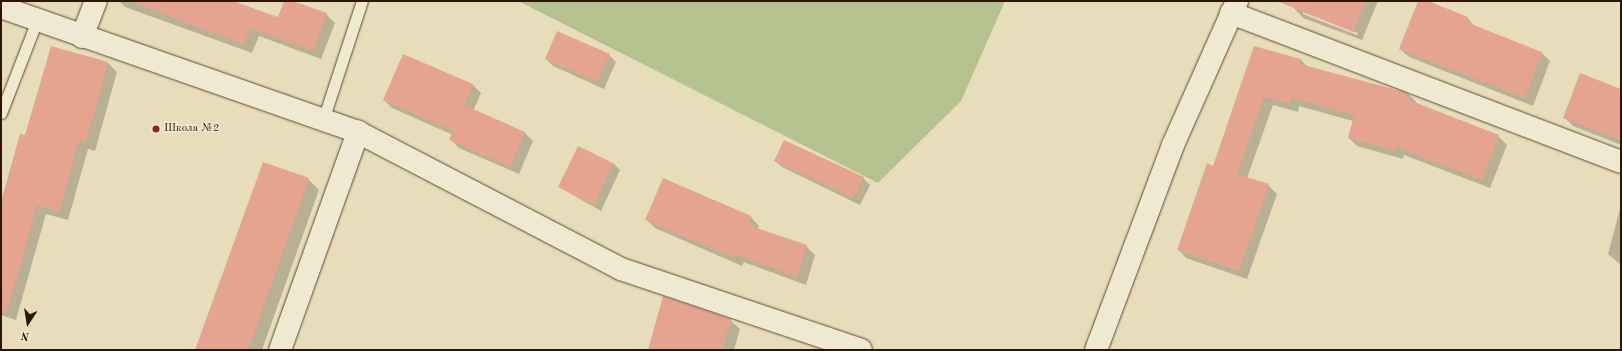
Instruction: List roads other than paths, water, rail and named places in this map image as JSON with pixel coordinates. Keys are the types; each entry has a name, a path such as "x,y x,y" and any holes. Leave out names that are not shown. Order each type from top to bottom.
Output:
{"street":[{"path":"82,37 96,1"},
{"path":"1,7 82,37 358,132 621,269 861,350"},
{"path":"1096,350 1173,145 1234,7 1621,162"},
{"path":"280,350 358,132"}],"lane":[{"path":"322,120 362,1"},
{"path":"1,113 37,20"}],"place":[{"name":"Школа №2","path":"156,129"}]}
